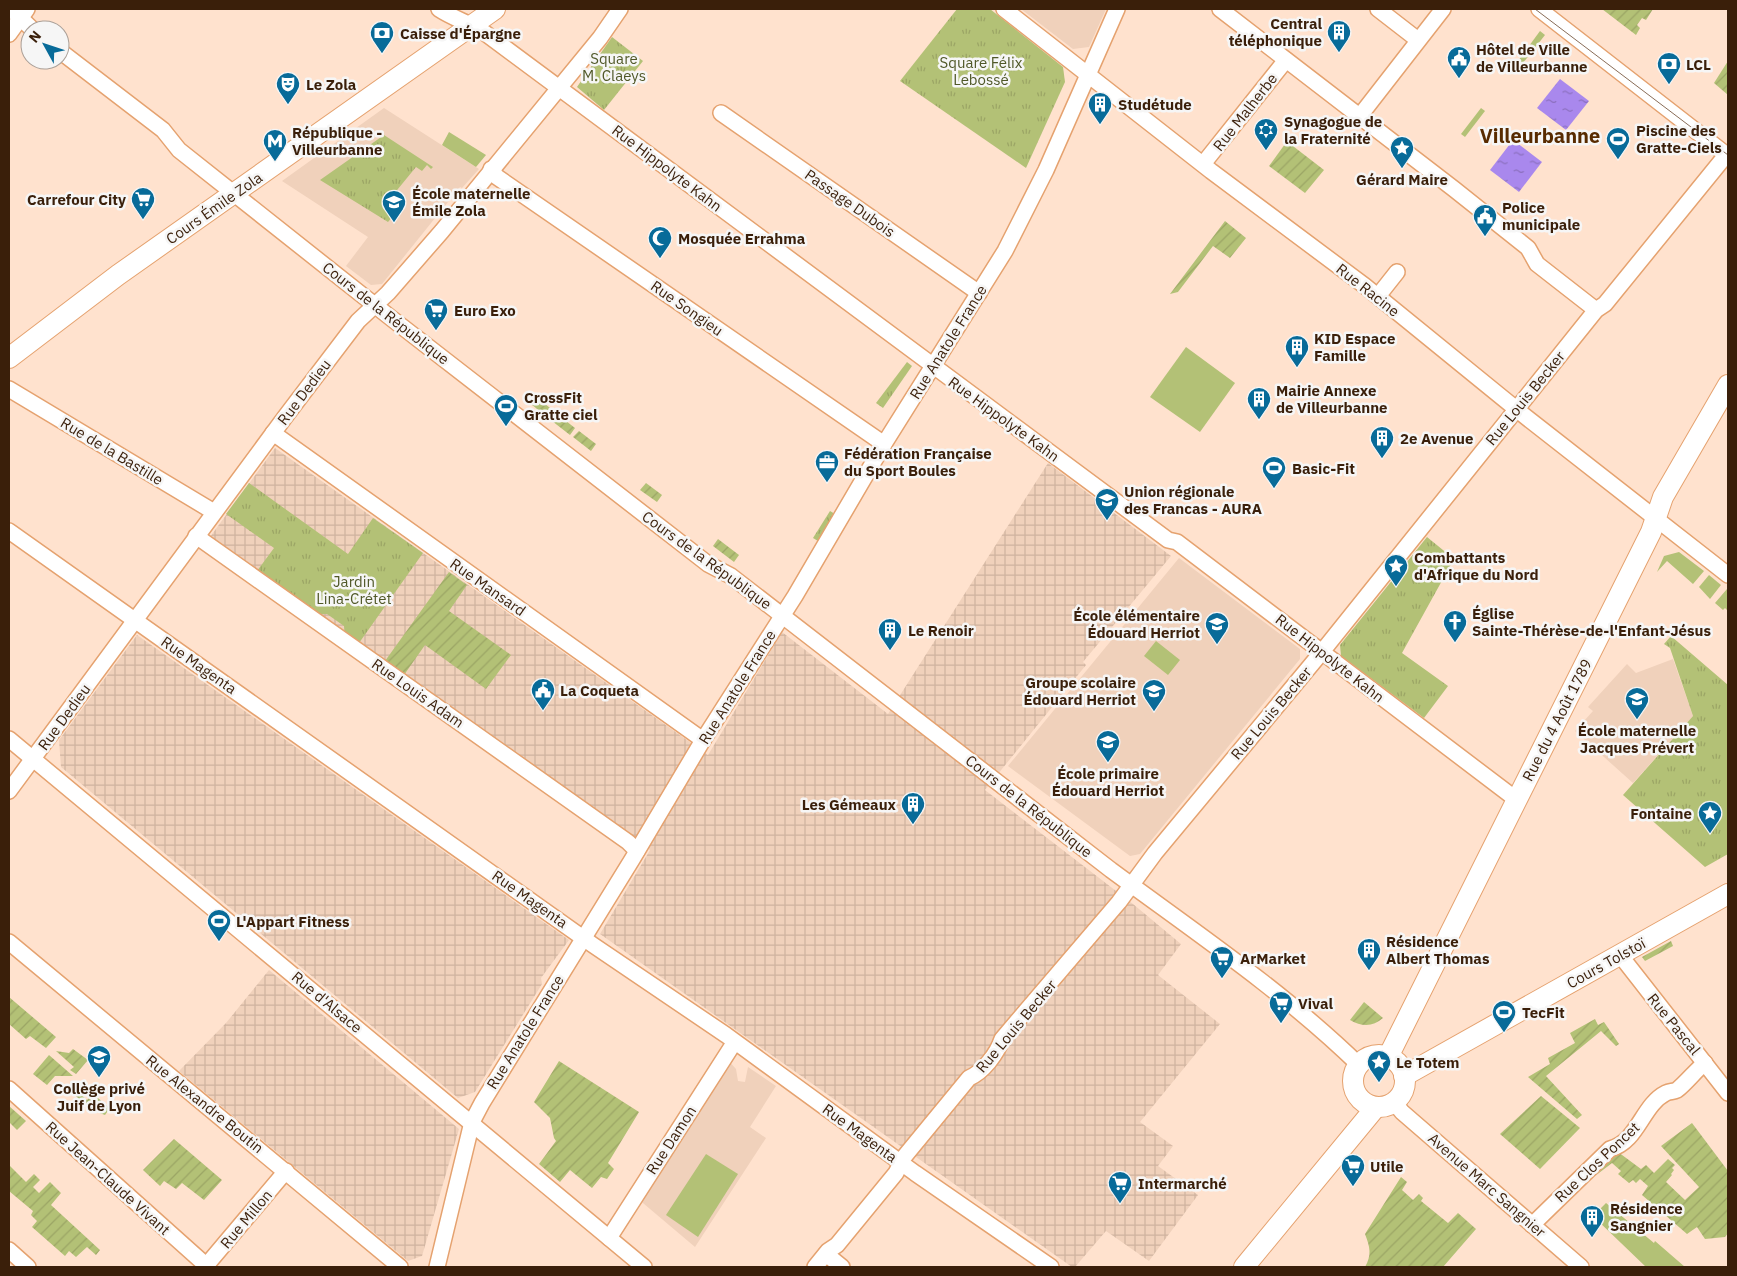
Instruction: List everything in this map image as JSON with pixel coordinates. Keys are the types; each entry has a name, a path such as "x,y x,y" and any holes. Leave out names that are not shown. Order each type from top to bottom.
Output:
{"main road":[{"name":"Cours Émile Zola","path":"9,358 118,275 495,9"},
{"name":"Rue du 4 Août 1789","path":"1388,1057 1656,518 1663,497 1728,385"},
{"name":"Cours Tolstoï","path":"1404,1076 1728,894"},
{"path":"1244,1267 1385,1105 1403,1091 1404,1076 1397,1063 1388,1057 1375,1055 1359,1065 1353,1080 1354,1091 1365,1103 1385,1105"}],"street":[{"name":"Rue Hippolyte Kahn","path":"439,9 451,18 473,25 559,88 1168,540 1176,542 1226,578 1320,653 1517,800"},
{"name":"Rue Dedieu","path":"9,791 196,536 358,321 388,292 442,231 600,38 620,9"},
{"name":"Rue Racine","path":"1004,9 1203,164 1378,296 1516,409 1728,575"},
{"name":"Rue Anatole France","path":"437,1267 472,1122 638,851 703,740 782,616 884,444 979,294 1017,230 1046,170 1117,9"},
{"path":"1220,9 1528,248 1537,264 1596,310"},
{"path":"1378,9 1418,40"},
{"path":"1359,117 1443,9"},
{"path":"1539,9 1728,155"},
{"path":"9,34 20,12"},
{"name":"Cours de la République","path":"70,59 162,130 179,150 235,192 257,212 708,564 731,576 1111,870 1132,884 1327,1034 1359,1065"},
{"name":"Rue Malherbe","path":"1203,164 1286,60"},
{"name":"Passage Dubois","path":"721,113 979,294"},
{"name":"Rue Louis Becker","path":"815,1267 837,1245 892,1178 901,1162 968,1078 978,1074 1000,1047 1002,1039 1044,988 1064,968 1596,310 1605,304 1728,155"},
{"name":"Rue Songieu","path":"492,169 505,182 884,444"},
{"path":"1378,296 1397,272"},
{"name":"Rue de la Bastille","path":"9,389 214,512"},
{"name":"Rue Mansard","path":"273,433 703,740"},
{"name":"Rue Magenta","path":"9,531 1050,1267"},
{"name":"Rue Louis Adam","path":"196,536 628,842 638,851"},
{"name":"Rue d'Alsace","path":"9,739 472,1122 644,1267"},
{"name":"Rue Alexandre Boutin","path":"9,942 400,1267"},
{"name":"Rue Pascal","path":"1620,955 1728,1093"},
{"name":"Rue Damon","path":"609,1238 734,1043"},
{"name":"Rue Clos Poncet","path":"1532,1225 1610,1149 1616,1148 1641,1123 1643,1115 1666,1092 1675,1092 1705,1063"},
{"name":"Rue Jean-Claude Vivant","path":"9,1089 206,1267"},
{"name":"Avenue Marc Sangnier","path":"1385,1105 1581,1267"},
{"name":"Rue Millon","path":"206,1267 286,1171"},
{"path":"9,1250 28,1267"},
{"path":"826,1254 842,1267"}],"shaded area":[{"path":"1021,9 1106,9 1089,47 1073,49"},
{"path":"384,108 479,169 462,188 460,187 382,284 371,285 346,266 368,237 282,181"},
{"path":"275,448 708,755 782,632 888,714 1048,463 1171,556 1083,662 1086,665 985,790 1133,904 1181,944 1158,975 1220,1024 1140,1122 1173,1146 1158,1166 1198,1195 1149,1261 1106,1231 1075,1267 1072,1267 600,934 650,850 210,537"},
{"name":"Groupe scolaire Édouard Herriot","path":"1179,558 1300,649 1300,659 1140,854 1130,856 1008,766"},
{"path":"137,635 569,940 541,978 542,984 475,1092 458,1098 61,767 59,740"},
{"name":"École maternelle Jacques Prévert","path":"1673,659 1693,716 1633,783 1575,731 1593,711 1588,707 1627,664 1636,673"},
{"path":"269,970 459,1129 422,1256 408,1261 179,1071 226,1023"},
{"path":"727,1059 736,1069 738,1081 745,1082 748,1067 776,1086 750,1127 766,1138 695,1247 637,1198"}],"green space":[{"name":"Square Félix Lebossé","path":"957,9 990,9 1063,67 1065,82 1026,168 900,81"},
{"path":"1602,9 1653,9 1646,20 1642,18 1637,25 1640,28 1636,35"},
{"path":"1540,31 1545,35 1519,68 1515,65"},
{"name":"Square M. Claeys","path":"612,37 643,61 604,110 577,87"},
{"path":"1728,61 1728,95 1714,83"},
{"path":"1481,108 1485,111 1465,137 1461,134"},
{"path":"449,132 486,155 476,167 442,145"},
{"path":"384,135 433,167 431,169 427,165 422,171 416,167 384,206 394,215 388,222 320,180"},
{"path":"1289,143 1324,170 1305,193 1269,166 1285,144"},
{"path":"1225,221 1246,238 1230,258 1213,246 1178,292 1170,294"},
{"path":"1186,347 1235,383 1200,432 1150,397"},
{"path":"907,362 912,366 883,408 876,403"},
{"path":"536,397 554,411 548,418 531,404"},
{"path":"557,414 575,428 570,435 552,421"},
{"path":"579,431 596,444 591,451 573,437"},
{"name":"Jardin Lina-Crétet","path":"249,483 348,554 373,518 423,553 359,643 345,634 344,626 327,614 317,614 257,571 274,548 226,514"},
{"path":"646,483 662,495 657,502 640,490"},
{"path":"830,511 835,514 818,541 813,538"},
{"path":"1427,537 1454,559 1402,653 1448,686 1424,718 1341,656 1340,645"},
{"path":"718,539 739,555 734,562 713,546"},
{"path":"1679,552 1704,571 1693,584 1667,561 1657,572 1664,556"},
{"path":"449,572 467,585 449,611 511,655 486,689 425,645 404,675 385,661"},
{"path":"1709,575 1721,585 1710,599 1699,587"},
{"path":"1727,589 1728,611 1725,608 1723,610 1715,603"},
{"path":"1671,636 1728,685 1728,854 1705,867 1623,795 1693,716 1670,648 1664,644"},
{"path":"1156,641 1180,660 1168,675 1144,656"},
{"path":"1671,941 1673,946 1645,961 1642,957"},
{"path":"9,997 56,1037 46,1048 30,1036 26,1039 9,1024"},
{"path":"1364,1002 1383,1018 1367,1025 1350,1020"},
{"path":"1595,1019 1598,1025 1604,1022 1619,1044 1616,1046 1601,1031 1546,1076 1582,1115 1577,1119 1528,1077 1550,1064 1548,1058 1575,1043 1570,1033"},
{"path":"73,1049 88,1060 76,1074 70,1070 74,1067 56,1051 69,1053"},
{"path":"49,1055 73,1076 55,1076 47,1085 33,1074"},
{"path":"559,1061 639,1112 608,1163 614,1169 607,1179 601,1177 592,1188 570,1170 560,1182 539,1164 556,1141 550,1118 534,1102"},
{"path":"70,1085 87,1100 93,1094 110,1108 105,1115 91,1110 67,1088"},
{"path":"1541,1096 1580,1128 1540,1169 1500,1134"},
{"path":"9,1106 26,1121 17,1130 9,1122"},
{"path":"1692,1123 1728,1171 1728,1233 1725,1237 1705,1239 1697,1227 1687,1234 1642,1195 1648,1186 1640,1179 1636,1183 1633,1180 1629,1183 1618,1174 1621,1171 1612,1163 1595,1176 1618,1152 1641,1169 1646,1165 1654,1173 1668,1159 1675,1165 1672,1168 1674,1170 1672,1175 1666,1182 1685,1200 1699,1187 1661,1146"},
{"path":"174,1139 222,1180 204,1200 182,1183 176,1189 164,1181 160,1186 143,1170"},
{"path":"706,1154 738,1174 698,1237 666,1215"},
{"path":"9,1165 26,1182 34,1174 40,1180 33,1187 39,1193 50,1182 61,1193 51,1205 100,1250 96,1255 87,1247 76,1257 69,1251 65,1256 32,1227 37,1221 31,1215 33,1211 9,1191"},
{"path":"1401,1177 1407,1182 1402,1190 1413,1200 1419,1194 1423,1198 1421,1201 1448,1223 1458,1213 1476,1229 1443,1267 1365,1267 1370,1251 1365,1234"},
{"path":"1606,1203 1685,1267 1646,1267 1596,1219 1596,1213"}],"water":[{"path":"1560,79 1589,101 1566,130 1537,108"},
{"path":"1513,140 1542,162 1519,192 1490,170"}],"tram line":[{"path":"1535,9 1728,155"}],"place":[{"name":"Central téléphonique","path":"1339,53"},
{"name":"Caisse d'Épargne","path":"382,54"},
{"name":"Hôtel de Ville de Villeurbanne","path":"1459,79"},
{"name":"LCL","path":"1669,85"},
{"name":"Le Zola","path":"288,105"},
{"name":"Studétude","path":"1100,125"},
{"name":"Synagogue de la Fraternité","path":"1266,151"},
{"name":"Piscine des Gratte-Ciels","path":"1618,160"},
{"name":"République - Villeurbanne","path":"275,162"},
{"name":"Gérard Maire","path":"1402,169"},
{"name":"Carrefour City","path":"143,220"},
{"name":"École maternelle Émile Zola","path":"394,223"},
{"name":"Police municipale","path":"1485,237"},
{"name":"Mosquée Errahma","path":"660,259"},
{"name":"Euro Exo","path":"436,331"},
{"name":"KID Espace Famille","path":"1297,368"},
{"name":"Mairie Annexe de Villeurbanne","path":"1259,420"},
{"name":"CrossFit Gratte ciel","path":"506,427"},
{"name":"2e Avenue","path":"1382,459"},
{"name":"Fédération Française du Sport Boules","path":"827,483"},
{"name":"Basic-Fit","path":"1274,489"},
{"name":"Union régionale des Francas - AURA","path":"1107,521"},
{"name":"Combattants d'Afrique du Nord","path":"1396,587"},
{"name":"Église Sainte-Thérèse-de-l'Enfant-Jésus","path":"1455,643"},
{"name":"École élémentaire Édouard Herriot","path":"1217,645"},
{"name":"Le Renoir","path":"890,651"},
{"name":"La Coqueta","path":"543,711"},
{"name":"Groupe scolaire Édouard Herriot","path":"1154,712"},
{"name":"École maternelle Jacques Prévert","path":"1637,720"},
{"name":"École primaire Édouard Herriot","path":"1108,763"},
{"name":"Les Gémeaux","path":"913,825"},
{"name":"Fontaine","path":"1710,834"},
{"name":"L'Appart Fitness","path":"219,942"},
{"name":"Résidence Albert Thomas","path":"1369,971"},
{"name":"ArMarket","path":"1222,979"},
{"name":"Vival","path":"1281,1024"},
{"name":"TecFit","path":"1504,1033"},
{"name":"Collège privé Juif de Lyon","path":"99,1078"},
{"name":"Le Totem","path":"1379,1083"},
{"name":"Utile","path":"1353,1187"},
{"name":"Intermarché","path":"1120,1204"},
{"name":"Résidence Sangnier","path":"1592,1238"}],"district":[{"name":"Villeurbanne","path":"1540,135"}]}
